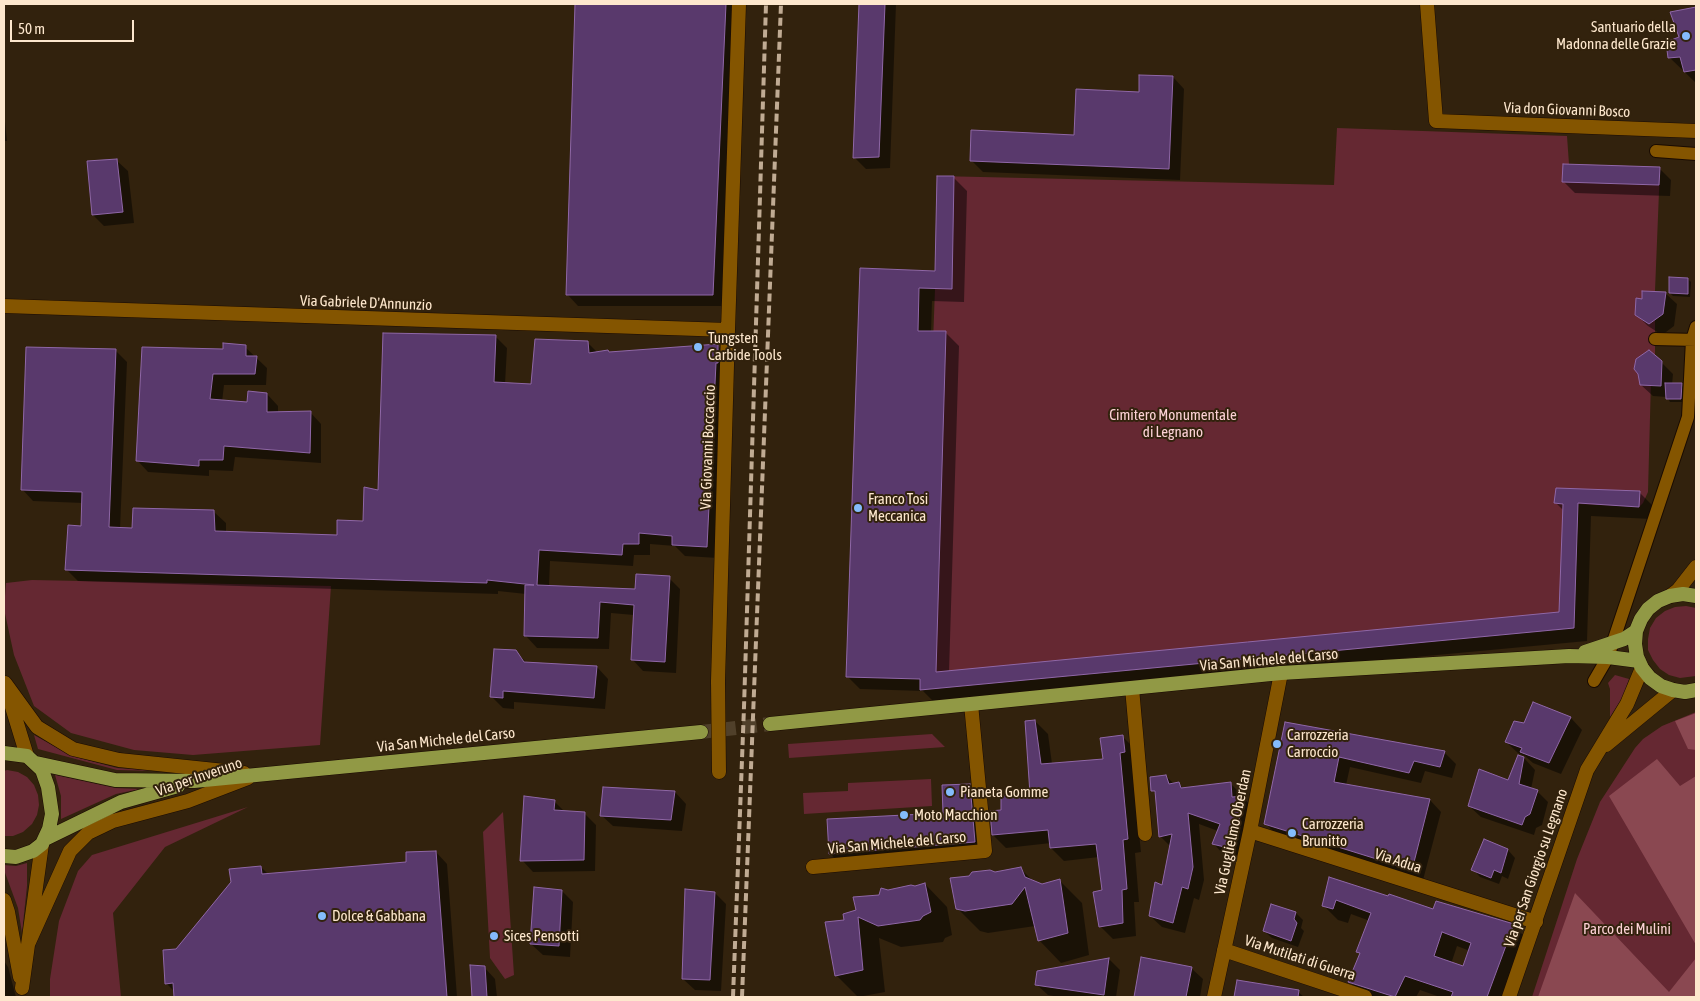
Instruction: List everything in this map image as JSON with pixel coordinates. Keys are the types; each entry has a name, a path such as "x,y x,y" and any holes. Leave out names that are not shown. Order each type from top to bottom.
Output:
{"main road":[{"path":"1696,596 1683,594 1670,596 1658,601 1648,609 1641,620 1636,631 1635,644 1641,664 1650,678 1661,686 1673,690 1685,692 1696,690"},
{"name":"Via San Michele del Carso","path":"1570,656 1612,643 1636,631"},
{"name":"Via San Michele del Carso","path":"770,724 1281,674 1570,656 1608,657 1641,664"},
{"name":"Via San Michele del Carso","path":"194,781 701,732"},
{"name":"Via per Inveruno","path":"4,753 115,780 194,781"},
{"path":"32,759 42,770 48,788 52,814 50,829 43,842"},
{"name":"Via per Inveruno","path":"4,856 16,856 33,851 43,842 121,802 194,781"}],"street":[{"name":"Via Giovanni Boccaccio","path":"719,772 718,681 740,4"},
{"name":"Via don Giovanni Bosco","path":"1427,4 1436,121 1696,131"},
{"path":"1656,152 1696,154"},
{"name":"Via Gabriele D'Annunzio","path":"4,306 728,330"},
{"path":"1594,681 1608,657 1688,417 1696,327"},
{"path":"1655,339 1694,340"},
{"path":"1670,596 1678,590 1696,567"},
{"name":"Via per San Giorgio su Legnano","path":"1509,997 1582,784 1598,752 1627,704 1641,664"},
{"name":"Via Guglielmo Oberdan","path":"1214,997 1250,831 1281,674"},
{"path":"4,681 32,759"},
{"name":"Via per Inveruno","path":"4,681 37,727 73,749 119,760 258,774"},
{"path":"1132,688 1145,834"},
{"name":"Via per San Giorgio su Legnano","path":"1598,752 1673,690"},
{"name":"Via San Michele del Carso","path":"813,868 985,851 971,704"},
{"name":"Via per Inveruno","path":"29,942 70,851 88,832 113,821 188,801 258,774"},
{"name":"Via Adua","path":"1250,831 1536,922"},
{"path":"23,992 43,842"},
{"path":"4,900 23,992"},
{"name":"Via Mutilati di Guerra","path":"1224,950 1365,997"}],"green space":[{"name":"Cimitero Monumentale di Legnano","path":"1337,128 1567,136 1569,164 1660,167 1655,291 1665,300 1663,314 1655,320 1655,355 1662,361 1661,374 1651,380 1648,492 1639,507 1578,504 1574,628 920,690 935,289 937,176 1334,185"},
{"path":"32,580 331,586 320,745 193,755 134,750 71,733 34,706 14,655 4,609 6,583"},
{"path":"1686,606 1696,608 1696,676 1680,678 1669,675 1660,669 1648,650 1648,639 1650,628 1656,618 1665,611 1675,607"},
{"path":"1615,675 1629,679 1624,695 1610,717 1610,689 1608,683"},
{"name":"Parco dei Mulini","path":"1696,712 1696,997 1532,997 1577,859 1600,802 1635,748 1643,739 1662,726"},
{"path":"932,734 945,747 789,758 788,744"},
{"path":"34,735 72,756 117,768 155,771 117,770 38,749"},
{"path":"4,771 18,772 27,777 34,785 39,805 37,815 32,824 23,832 13,836 4,836"},
{"path":"55,775 115,788 140,789 116,794 61,819 61,796"},
{"path":"931,779 932,806 804,814 803,793 848,791 848,783"},
{"path":"248,807 165,847 113,913 121,997 50,997 50,979 59,921 78,871 92,855"},
{"path":"503,812 514,975 505,979 490,958 483,832"},
{"path":"27,863 27,886 22,933 18,908 4,870 4,865 16,866"}],"shaded area":[{"path":"1696,713 1696,750 1688,749 1675,721"},
{"path":"1657,759 1680,786 1696,776 1696,945 1609,796"},
{"path":"1575,893 1669,992 1696,958 1696,997 1538,997"}],"building":[{"path":"575,4 726,4 713,295 566,295"},
{"path":"859,4 885,4 879,157 853,158"},
{"name":"Santuario della Madonna delle Grazie","path":"1696,7 1696,70 1684,72 1680,57 1668,58 1666,42 1679,37 1670,12"},
{"path":"1139,75 1173,76 1169,169 970,161 971,130 1074,135 1076,89 1139,92"},
{"path":"117,159 123,212 92,215 87,161"},
{"path":"1563,164 1660,167 1659,185 1562,182"},
{"path":"937,176 954,176 952,289 919,288 918,331 946,331 936,672 1559,612 1563,504 1554,503 1556,488 1640,491 1639,507 1578,503 1574,628 920,690 920,679 846,677 860,268 935,271"},
{"path":"1669,277 1688,278 1688,294 1669,293"},
{"path":"1642,291 1666,292 1663,314 1649,324 1635,315 1636,298 1642,299"},
{"path":"383,333 496,335 494,382 531,384 535,339 588,341 589,353 608,350 609,352 718,344 707,547 672,545 672,536 639,533 639,544 623,544 622,555 539,550 537,585 635,589 636,574 670,576 665,662 631,660 634,605 600,602 598,638 524,636 525,585 534,585 487,580 487,583 65,570 68,525 81,526 82,492 21,490 26,347 116,349 109,527 132,528 133,508 214,510 215,531 337,535 337,520 363,521 364,487 378,490"},
{"path":"223,343 246,345 246,356 257,356 255,374 213,374 210,399 247,402 248,391 267,393 267,412 311,411 310,453 224,446 223,460 199,460 199,466 136,461 142,347 223,349"},
{"path":"1649,350 1662,361 1661,386 1640,385 1638,374 1634,369 1636,359"},
{"path":"1665,383 1682,383 1681,399 1666,399"},
{"path":"494,649 516,650 524,662 597,666 594,698 503,691 503,698 490,697"},
{"path":"1533,702 1571,717 1549,763 1520,752 1522,748 1505,742 1514,721 1524,723"},
{"path":"1035,720 1041,764 1103,759 1100,738 1123,735 1125,752 1120,753 1128,839 1123,840 1127,889 1122,890 1123,923 1099,927 1093,892 1102,890 1096,844 1050,848 1048,830 992,835 990,811 1001,810 1001,794 1030,794 1025,721"},
{"path":"1285,722 1445,751 1440,767 1414,761 1409,773 1339,757 1334,782 1430,799 1412,870 1264,824"},
{"path":"1518,755 1524,757 1519,784 1538,790 1530,814 1525,817 1522,825 1468,806 1479,769 1508,780"},
{"path":"1166,775 1169,784 1179,782 1181,788 1231,782 1232,797 1244,796 1233,849 1212,844 1220,824 1188,813 1193,867 1188,889 1182,887 1173,923 1149,916 1155,882 1162,885 1172,834 1159,837 1155,791 1151,791 1150,777"},
{"path":"970,784 975,842 829,854 827,819 943,813 942,785"},
{"path":"603,787 675,791 671,820 600,816"},
{"path":"524,796 555,800 554,810 585,812 584,860 520,861"},
{"path":"1484,839 1508,849 1501,873 1494,870 1491,878 1471,870"},
{"name":"Dolce & Gabbana","path":"436,851 447,997 174,997 173,983 165,984 163,950 176,949 231,882 229,869 261,866 262,874 406,862 406,852"},
{"path":"1021,867 1025,877 1042,884 1060,879 1068,933 1038,941 1025,887 1012,904 965,911 956,909 950,878 969,876 972,872 990,870 995,872"},
{"path":"1329,877 1433,909 1436,901 1514,924 1487,997 1451,997 1453,992 1405,976 1395,997 1348,982 1360,953 1356,952 1371,913 1336,900 1333,909 1322,906","holes":["1442,932 1471,943 1463,966 1434,956"]},
{"path":"925,883 931,912 920,920 878,926 858,917 863,970 835,976 825,922 844,920 843,914 856,910 853,897 879,895 881,888 888,890"},
{"path":"534,887 562,890 559,946 530,944"},
{"path":"685,889 715,892 710,980 682,979"},
{"path":"1271,904 1296,912 1294,919 1297,923 1291,941 1263,931"},
{"path":"1141,957 1192,967 1186,997 1134,997"},
{"path":"1109,958 1104,995 1035,985 1037,971"},
{"path":"470,965 485,966 487,997 472,997"},
{"path":"1237,980 1299,990 1298,997 1234,997"}],"tunnel":[{"path":"701,732 770,724"}],"railway":[{"path":"733,997 766,4"},
{"path":"742,997 781,4"}],"place":[{"name":"Santuario della Madonna delle Grazie","path":"1686,36"},
{"name":"Tungsten Carbide Tools","path":"698,347"},
{"name":"Franco Tosi Meccanica","path":"858,508"},
{"name":"Carrozzeria Carroccio","path":"1277,744"},
{"name":"Pianeta Gomme","path":"950,792"},
{"name":"Moto Macchion","path":"904,815"},
{"name":"Carrozzeria Brunitto","path":"1292,833"},
{"name":"Dolce & Gabbana","path":"322,916"},
{"name":"Sices Pensotti","path":"494,936"}]}
